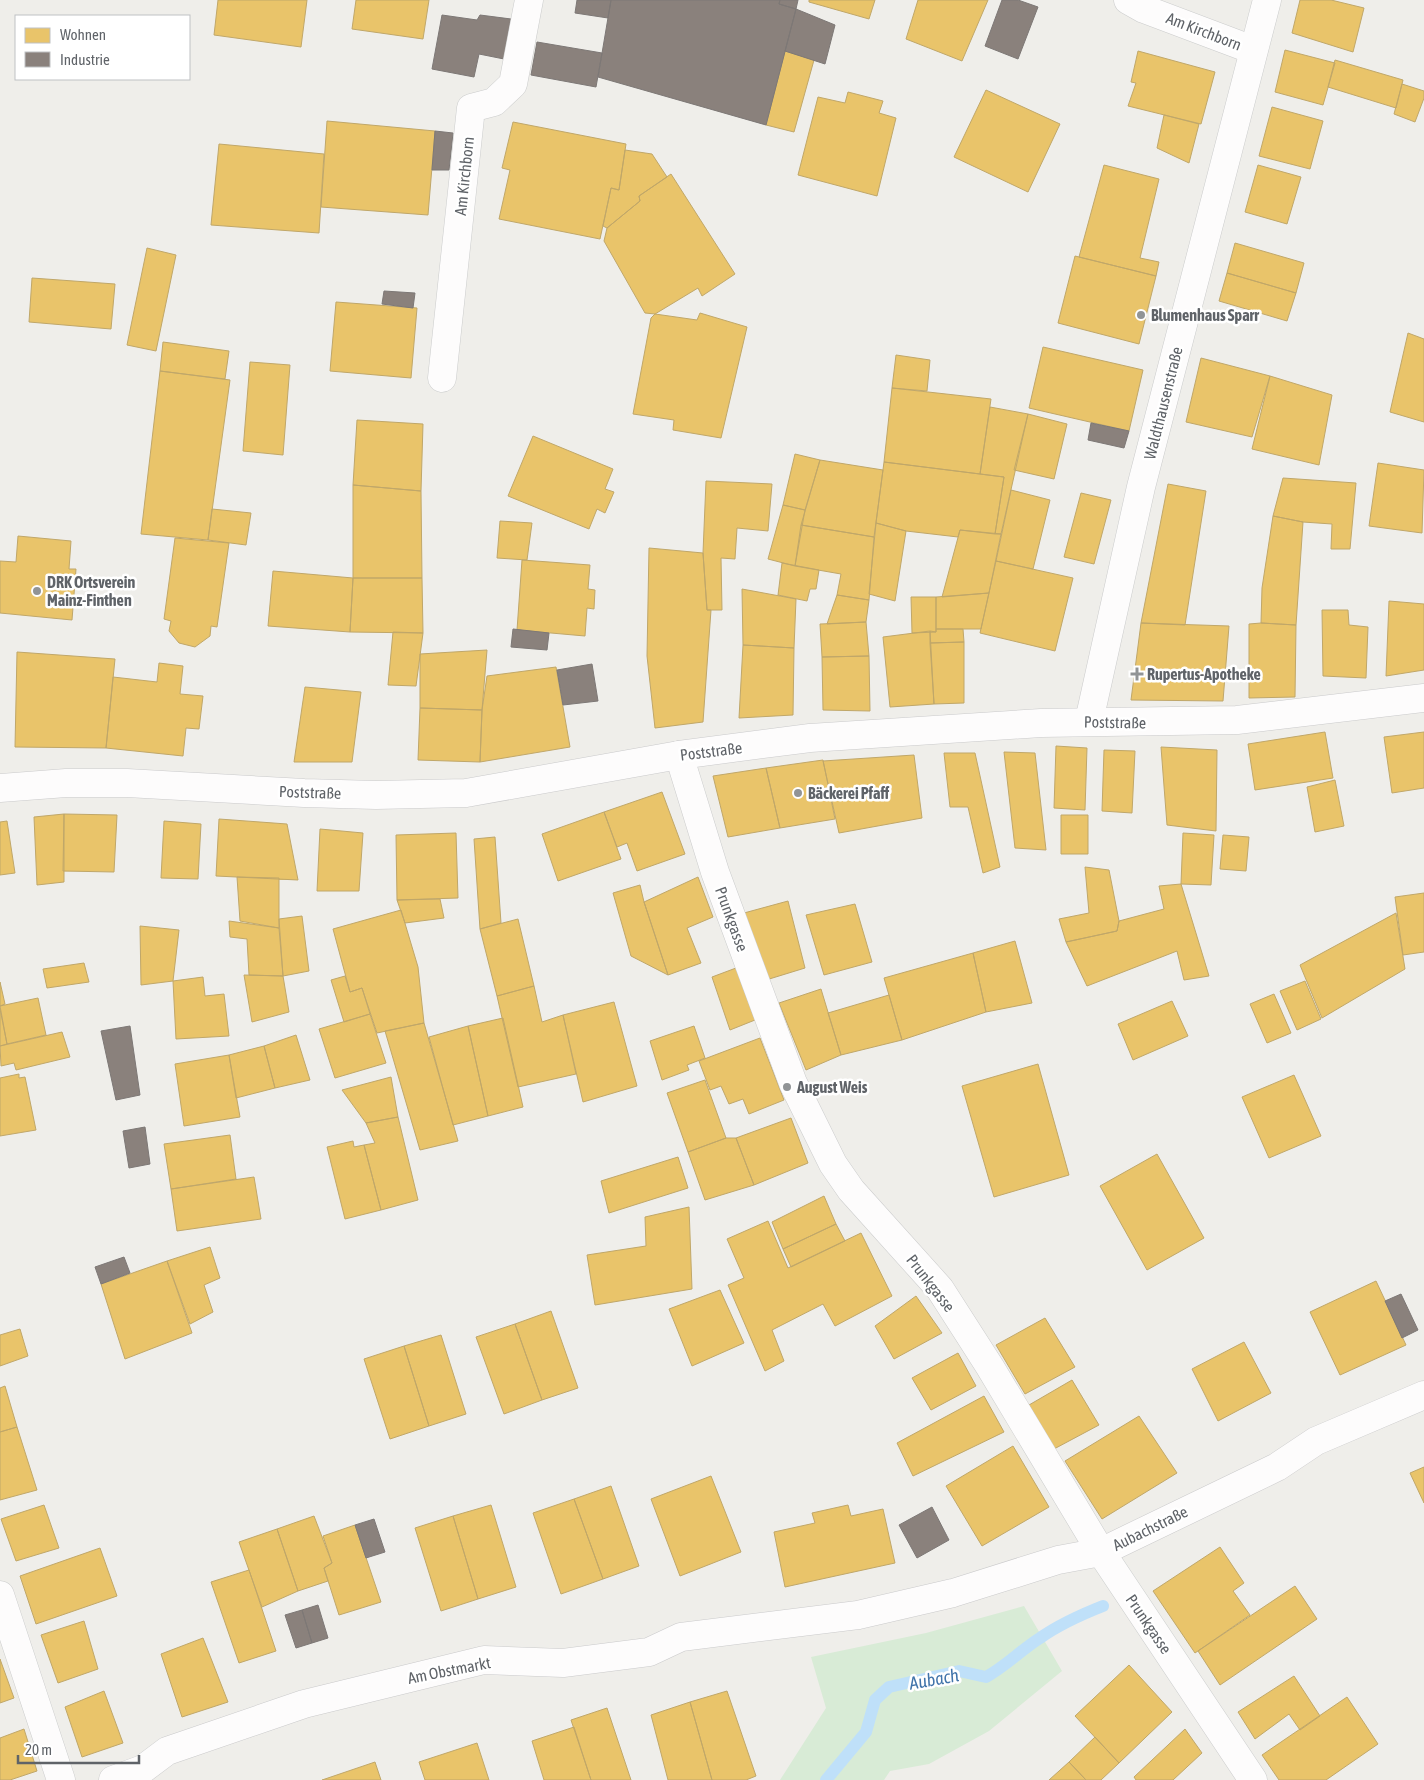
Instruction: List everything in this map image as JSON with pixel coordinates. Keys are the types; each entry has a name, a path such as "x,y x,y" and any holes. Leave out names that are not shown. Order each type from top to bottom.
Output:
{"main road":[{"name":"Am Kirchborn","path":"442,378 471,108 494,102 513,84 529,0"},
{"name":"Am Kirchborn","path":"1128,0 1144,9 1253,50"},
{"name":"Waldthausenstraße","path":"1089,721 1141,487 1267,0"},
{"name":"Poststraße","path":"0,788 66,783 127,783 367,794 466,793 679,755 810,738 924,729 1089,721 1238,720 1424,698"},
{"name":"Prunkgasse","path":"679,755 715,872 793,1083 832,1164 851,1190 940,1289 990,1367 1101,1552 1253,1780"},
{"name":"Aubachstraße","path":"858,1615 953,1593 1058,1560 1101,1552 1277,1467 1316,1441 1424,1395"},
{"path":"0,1595 60,1780"},
{"name":"Am Obstmarkt","path":"113,1780 143,1769 167,1751 304,1704 484,1660 563,1663 649,1652 681,1637 858,1615"}],"green space":[{"path":"1024,1606 1062,1671 989,1731 929,1764 890,1771 884,1780 780,1780 826,1708 811,1657 926,1633"}],"building: Wohnen":[{"path":"218,0 307,0 301,47 214,35"},
{"path":"356,0 429,0 423,39 352,29"},
{"path":"809,0 875,0 869,19 809,2"},
{"path":"918,0 988,0 962,61 906,39"},
{"path":"1300,0 1331,0 1364,8 1353,52 1292,33"},
{"path":"1285,50 1335,63 1323,105 1275,92"},
{"path":"785,51 814,60 794,132 766,125"},
{"path":"1138,51 1215,72 1201,124 1128,106 1136,83 1131,82"},
{"path":"1335,60 1403,80 1396,108 1328,87"},
{"path":"1402,84 1424,91 1424,98 1415,122 1394,114"},
{"path":"986,90 1060,124 1028,192 954,157"},
{"path":"848,92 883,101 879,113 896,118 877,196 798,175 818,97 845,103"},
{"path":"1272,107 1323,121 1310,169 1259,156"},
{"path":"1164,115 1199,124 1189,163 1157,148"},
{"path":"327,121 435,131 428,215 321,207"},
{"path":"513,122 626,144 619,190 611,188 600,239 499,219 510,170 502,168"},
{"path":"219,144 324,154 319,233 211,225"},
{"path":"625,150 652,154 667,177 639,196 640,201 607,228 603,226 611,188 619,190"},
{"path":"1104,165 1159,179 1140,258 1159,262 1156,276 1079,257"},
{"path":"1258,165 1301,177 1287,224 1245,212"},
{"path":"671,174 735,274 702,296 698,288 655,314 645,313 604,241 607,228 640,201 639,196"},
{"path":"1235,243 1304,263 1296,293 1227,273"},
{"path":"147,248 176,255 156,351 127,345"},
{"path":"1075,256 1156,276 1139,344 1058,323"},
{"path":"1227,273 1296,293 1287,321 1219,301"},
{"path":"32,278 115,284 111,329 29,322"},
{"path":"336,302 417,308 411,378 330,371"},
{"path":"700,313 747,327 721,438 673,430 674,420 633,414 651,318 655,314 697,320"},
{"path":"1408,333 1424,339 1424,422 1390,412"},
{"path":"163,342 229,351 225,379 160,371"},
{"path":"1043,347 1143,370 1129,431 1029,408"},
{"path":"896,355 930,360 927,391 892,388"},
{"path":"1201,358 1270,376 1252,437 1186,422"},
{"path":"250,362 290,365 283,455 243,451"},
{"path":"160,371 230,380 208,540 141,534"},
{"path":"1270,376 1332,395 1319,465 1252,449"},
{"path":"892,388 991,399 980,474 884,462"},
{"path":"990,407 1028,414 1001,534 995,534 1004,477 980,474"},
{"path":"1028,414 1067,424 1054,479 1014,470"},
{"path":"357,420 423,424 421,491 353,485"},
{"path":"533,436 613,469 605,489 614,492 605,513 597,509 589,529 508,496"},
{"path":"795,454 820,460 805,510 783,505"},
{"path":"820,460 883,470 874,537 801,525"},
{"path":"884,462 1004,477 995,534 960,530 958,537 906,531 876,523"},
{"path":"1378,463 1424,470 1422,533 1369,526"},
{"path":"1283,478 1356,483 1350,549 1331,549 1332,524 1303,522 1273,516"},
{"path":"706,481 772,484 768,531 737,528 735,559 721,558 722,610 707,610 703,553"},
{"path":"1168,484 1206,491 1185,625 1141,623"},
{"path":"353,485 421,491 422,578 353,578"},
{"path":"1011,490 1050,500 1033,569 996,561"},
{"path":"1081,493 1111,500 1094,564 1064,557"},
{"path":"783,505 805,510 795,566 768,559"},
{"path":"212,509 251,513 246,545 208,540"},
{"path":"1273,516 1303,522 1296,625 1261,623 1262,588"},
{"path":"500,521 532,523 527,560 497,558"},
{"path":"876,523 906,531 895,601 869,594"},
{"path":"801,525 874,537 869,600 837,595 841,574 795,566"},
{"path":"960,530 1001,534 989,593 942,597"},
{"name":"DRK Ortsverein Mainz-Finthen","path":"18,536 71,541 69,569 76,569 72,620 0,613 0,561 16,562"},
{"path":"175,538 229,543 217,627 211,626 210,636 195,647 179,643 169,631 171,621 164,619"},
{"path":"649,548 703,553 707,610 711,610 703,722 655,728 647,656"},
{"path":"522,560 590,565 588,589 595,590 594,609 587,608 585,636 517,630"},
{"path":"996,561 1073,578 1055,651 980,633"},
{"path":"782,563 819,570 816,589 810,589 807,601 778,595"},
{"path":"273,571 353,578 350,632 268,626"},
{"path":"353,578 422,578 423,633 350,632"},
{"path":"742,589 796,599 794,648 743,645"},
{"path":"989,593 981,629 936,629 936,597"},
{"path":"837,595 869,600 866,622 827,624"},
{"path":"911,597 936,597 936,632 912,633"},
{"path":"1389,601 1424,604 1424,670 1386,676"},
{"path":"1322,610 1348,610 1349,625 1368,627 1366,678 1323,676"},
{"path":"866,622 869,656 822,657 820,624"},
{"path":"1141,623 1229,626 1223,701 1131,700"},
{"path":"1249,624 1296,625 1295,697 1249,698"},
{"path":"936,629 963,629 964,642 930,643 930,631 936,632"},
{"path":"930,631 934,704 890,707 883,637"},
{"path":"393,632 423,633 416,686 388,685"},
{"path":"964,642 964,703 934,704 930,643"},
{"path":"743,645 794,648 793,715 739,718"},
{"path":"487,650 482,710 420,708 420,654"},
{"path":"17,652 115,659 106,748 15,747"},
{"path":"869,656 870,711 823,710 822,657"},
{"path":"159,663 183,666 180,694 203,696 199,729 186,728 183,756 106,748 113,677 157,682"},
{"path":"556,667 570,747 480,762 482,710 487,676"},
{"path":"305,687 361,692 352,762 294,762"},
{"path":"420,708 482,710 480,762 418,760"},
{"path":"1325,732 1333,778 1255,790 1248,744"},
{"path":"1424,732 1424,788 1392,793 1384,737"},
{"path":"1056,746 1087,748 1085,810 1054,808"},
{"path":"1161,747 1217,750 1216,831 1167,825"},
{"path":"1104,750 1135,751 1132,813 1102,811"},
{"path":"1004,752 1035,753 1046,850 1015,848"},
{"path":"944,753 975,753 1000,867 983,873 968,807 950,807"},
{"path":"914,755 922,818 839,833 823,761"},
{"path":"823,760 835,819 780,828 766,768"},
{"path":"766,768 780,828 728,837 713,776"},
{"path":"1335,780 1344,826 1315,832 1307,787"},
{"path":"662,792 685,854 637,871 627,843 617,847 604,812"},
{"path":"604,812 621,859 558,881 542,834"},
{"path":"64,814 64,882 37,885 34,817"},
{"path":"64,814 117,815 114,872 63,871"},
{"path":"1061,815 1088,815 1088,854 1061,854"},
{"path":"219,819 287,824 298,880 216,876"},
{"path":"7,821 15,873 0,875 0,822"},
{"path":"164,821 201,824 198,879 161,878"},
{"path":"320,829 363,833 359,891 317,891"},
{"path":"456,833 458,898 397,900 396,835"},
{"path":"1183,833 1214,835 1211,885 1181,884"},
{"path":"1223,835 1249,837 1246,871 1220,869"},
{"path":"495,837 501,923 480,929 474,839"},
{"path":"1085,867 1109,870 1119,921 1117,931 1066,942 1059,919 1089,913"},
{"path":"237,877 279,878 279,928 240,921"},
{"path":"698,877 713,917 687,928 701,963 668,975 644,902"},
{"path":"1181,884 1209,976 1184,980 1177,951 1087,986 1066,942 1117,931 1119,921 1164,909 1159,886"},
{"path":"640,885 668,975 631,956 613,893"},
{"path":"1424,893 1424,952 1403,955 1395,897"},
{"path":"440,899 444,918 405,923 397,900"},
{"path":"788,901 805,968 766,980 744,913"},
{"path":"855,904 872,962 824,975 806,915"},
{"path":"401,910 418,967 424,1023 377,1033 362,988 350,992 333,929"},
{"path":"1396,913 1405,969 1322,1018 1300,965"},
{"path":"302,916 309,971 283,976 279,919"},
{"path":"518,919 534,986 497,996 480,929"},
{"path":"229,921 279,928 283,976 249,975 247,939 230,937"},
{"path":"140,926 179,930 173,981 141,985"},
{"path":"1015,941 1032,1003 986,1012 973,953"},
{"path":"973,953 986,1012 902,1040 884,978"},
{"path":"84,963 89,982 47,988 43,969"},
{"path":"736,968 755,1020 730,1030 712,977"},
{"path":"244,975 283,976 289,1012 252,1022"},
{"path":"345,976 350,992 362,988 370,1014 344,1022 331,980"},
{"path":"203,977 205,996 224,994 229,1036 176,1039 173,981"},
{"path":"1305,981 1321,1019 1297,1030 1280,991"},
{"path":"0,982 5,1004 0,1006"},
{"path":"534,986 542,1022 563,1015 576,1074 518,1087 497,996"},
{"path":"821,989 841,1055 806,1070 779,1003"},
{"path":"1274,994 1291,1033 1267,1043 1250,1004"},
{"path":"889,995 902,1040 841,1055 828,1013"},
{"path":"38,998 46,1035 7,1044 0,1006"},
{"path":"1172,1001 1188,1036 1133,1060 1118,1024"},
{"path":"614,1002 637,1086 583,1102 563,1015"},
{"path":"0,1009 7,1044 0,1046"},
{"path":"370,1014 386,1063 335,1078 319,1029"},
{"path":"503,1018 523,1107 488,1116 468,1026"},
{"path":"424,1023 458,1141 420,1150 385,1031"},
{"path":"468,1026 488,1116 453,1125 429,1037"},
{"path":"694,1026 705,1058 687,1065 689,1070 662,1080 650,1041"},
{"path":"62,1032 70,1057 16,1070 14,1063 1,1066 0,1046"},
{"path":"296,1035 310,1080 275,1088 264,1046"},
{"path":"760,1038 784,1100 749,1114 743,1099 729,1104 721,1086 710,1090 699,1061"},
{"path":"264,1046 275,1088 236,1098 229,1055"},
{"path":"229,1055 240,1117 184,1126 175,1064"},
{"path":"1038,1064 1069,1175 994,1197 962,1086"},
{"path":"19,1074 19,1078 25,1077 36,1130 0,1136 0,1078"},
{"path":"1294,1075 1321,1136 1269,1158 1242,1097"},
{"path":"391,1077 398,1117 366,1123 342,1090"},
{"path":"705,1080 726,1138 688,1152 667,1093"},
{"path":"398,1117 418,1200 381,1210 364,1145 375,1143 366,1123"},
{"path":"791,1118 808,1163 754,1185 736,1138"},
{"path":"230,1135 236,1179 171,1189 164,1144"},
{"path":"726,1138 736,1138 754,1185 705,1200 688,1152"},
{"path":"353,1141 354,1147 364,1145 381,1210 345,1219 327,1147"},
{"path":"1157,1154 1204,1238 1147,1270 1100,1186"},
{"path":"678,1157 688,1188 609,1213 601,1181"},
{"path":"254,1177 261,1219 177,1231 171,1189"},
{"path":"824,1196 836,1224 783,1249 772,1222"},
{"path":"689,1207 692,1289 595,1305 587,1255 646,1246 645,1217"},
{"path":"768,1221 788,1268 861,1233 892,1296 835,1326 823,1304 772,1330 784,1361 765,1371 728,1285 744,1278 727,1239"},
{"path":"836,1224 845,1241 791,1267 783,1249"},
{"path":"210,1247 220,1278 204,1285 213,1312 190,1324 167,1261"},
{"path":"167,1261 192,1333 125,1359 101,1284"},
{"path":"1376,1281 1406,1345 1340,1375 1310,1312"},
{"path":"720,1290 744,1343 692,1366 669,1309"},
{"path":"916,1296 942,1333 894,1359 875,1326"},
{"path":"551,1311 578,1388 542,1400 515,1324"},
{"path":"1045,1318 1075,1367 1025,1394 996,1345"},
{"path":"515,1324 542,1400 504,1414 476,1337"},
{"path":"20,1329 28,1356 0,1366 0,1335"},
{"path":"441,1335 466,1414 429,1426 404,1346"},
{"path":"1244,1342 1271,1393 1218,1421 1192,1369"},
{"path":"404,1346 429,1426 390,1439 364,1359"},
{"path":"958,1353 976,1386 931,1410 912,1378"},
{"path":"1072,1380 1099,1425 1054,1449 1029,1405"},
{"path":"5,1386 17,1427 0,1432 0,1388"},
{"path":"984,1396 1004,1432 913,1476 897,1443"},
{"path":"1139,1416 1177,1473 1102,1519 1065,1461"},
{"path":"17,1427 37,1490 0,1500 0,1432"},
{"path":"1013,1446 1049,1507 982,1546 946,1486"},
{"path":"1424,1467 1424,1503 1410,1473"},
{"path":"711,1476 741,1552 680,1576 651,1499"},
{"path":"611,1486 639,1566 603,1579 574,1499"},
{"path":"574,1499 603,1579 561,1594 533,1513"},
{"path":"44,1505 59,1548 16,1561 1,1519"},
{"path":"491,1505 516,1587 478,1599 453,1516"},
{"path":"848,1505 851,1516 883,1509 895,1563 785,1587 774,1532 815,1523 812,1513"},
{"path":"314,1516 332,1563 324,1568 328,1581 298,1591 277,1529"},
{"path":"453,1516 478,1599 441,1611 415,1528"},
{"path":"355,1525 381,1602 339,1615 324,1568 332,1563 323,1536"},
{"path":"277,1529 298,1591 262,1607 239,1542"},
{"path":"1220,1547 1244,1583 1233,1591 1250,1615 1195,1653 1153,1591"},
{"path":"100,1548 117,1596 36,1624 20,1576"},
{"path":"249,1570 276,1651 239,1663 211,1582"},
{"path":"1295,1586 1317,1619 1220,1685 1198,1651"},
{"path":"84,1621 98,1669 58,1683 41,1635"},
{"path":"203,1638 228,1702 182,1717 161,1654"},
{"path":"0,1659 14,1698 0,1703"},
{"path":"1129,1665 1172,1712 1119,1763 1075,1716"},
{"path":"1294,1676 1320,1716 1300,1730 1289,1714 1255,1739 1238,1712"},
{"path":"104,1691 123,1743 82,1757 65,1707"},
{"path":"727,1691 756,1776 746,1780 712,1780 690,1702"},
{"path":"1347,1697 1378,1744 1326,1780 1279,1780 1262,1755"},
{"path":"690,1702 712,1780 668,1780 651,1715"},
{"path":"607,1708 631,1780 591,1780 571,1720"},
{"path":"574,1727 591,1780 544,1780 532,1741"},
{"path":"24,1729 37,1771 10,1780 0,1780 0,1738"},
{"path":"1185,1729 1202,1753 1173,1780 1136,1780 1134,1777"},
{"path":"1095,1737 1119,1763 1101,1780 1086,1780 1069,1762"},
{"path":"477,1743 489,1780 425,1780 419,1762"},
{"path":"375,1762 381,1780 322,1780"},
{"path":"1069,1762 1086,1780 1049,1780"}],"building: Industrie":[{"path":"577,0 611,0 608,18 575,13"},
{"path":"611,0 780,0 779,4 796,9 766,125 598,77"},
{"path":"780,0 798,0 796,9 779,4"},
{"path":"1002,0 1018,0 1038,7 1018,59 985,46"},
{"path":"796,9 835,25 825,64 785,51"},
{"path":"442,15 477,20 480,15 511,19 504,59 479,54 474,77 432,69"},
{"path":"537,42 602,53 596,87 531,75"},
{"path":"435,131 453,133 449,170 432,170"},
{"path":"384,291 415,293 413,308 382,304"},
{"path":"1091,423 1129,431 1124,448 1088,440"},
{"path":"513,629 549,633 547,650 511,647"},
{"path":"592,664 598,701 563,705 557,670"},
{"path":"130,1026 140,1095 116,1100 101,1031"},
{"path":"145,1127 150,1164 129,1168 123,1131"},
{"path":"124,1257 130,1273 101,1284 95,1267"},
{"path":"1401,1294 1418,1330 1402,1338 1385,1301"},
{"path":"932,1507 949,1540 917,1558 899,1525"},
{"path":"374,1519 385,1552 366,1558 355,1525"},
{"path":"318,1605 328,1638 312,1643 302,1610"},
{"path":"302,1610 312,1643 296,1648 285,1615"}],"waterway":[{"name":"Aubach","path":"826,1780 866,1732 875,1700 889,1687 959,1671 986,1677 1055,1628 1103,1606"}],"place":[{"name":"Blumenhaus Sparr","path":"1141,315"},
{"name":"DRK Ortsverein Mainz-Finthen","path":"37,591"},
{"name":"Rupertus-Apotheke","path":"1137,674"},
{"name":"Bäckerei Pfaff","path":"798,793"},
{"name":"August Weis","path":"787,1087"}]}
